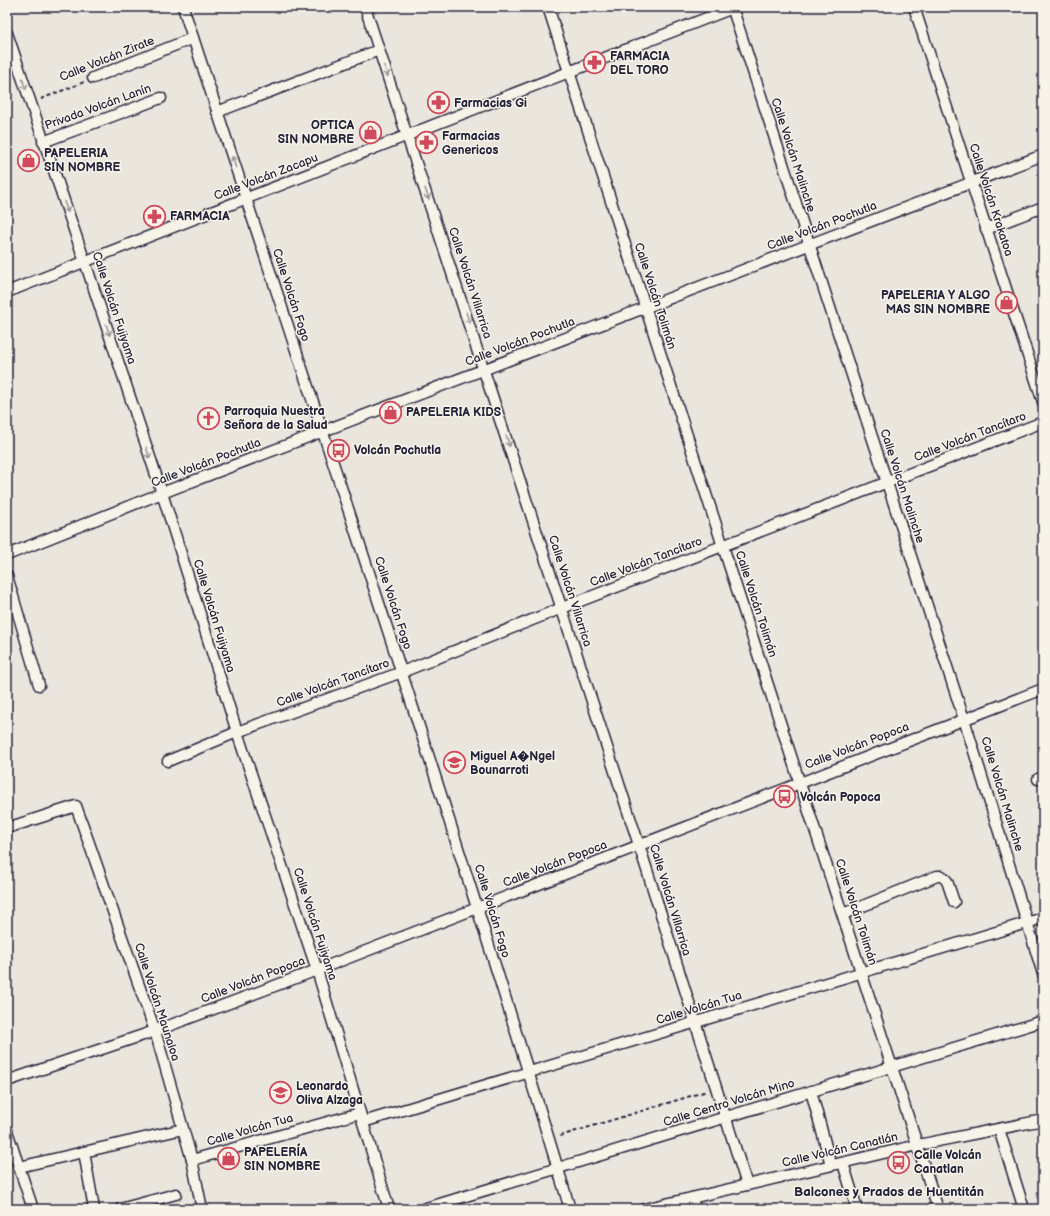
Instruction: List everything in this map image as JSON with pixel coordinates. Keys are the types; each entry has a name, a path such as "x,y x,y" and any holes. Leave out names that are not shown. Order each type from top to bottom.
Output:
{"street":[{"name":"Calle Volcán Fogo","path":"183,7 402,672 478,908 570,1209"},
{"name":"Calle Volcán Villarrica","path":"365,7 640,845 747,1185"},
{"name":"Calle Volcán Tolimán","path":"548,7 568,73 724,547 938,1209"},
{"name":"Calle Volcán Zacapu","path":"7,292 733,7"},
{"name":"Calle Volcán Malinche","path":"733,7 964,719 1043,974"},
{"name":"Calle Volcán Krakatoa","path":"914,7 1043,402"},
{"name":"Calle Volcán Fujiyama","path":"7,34 162,494 237,732 317,970 389,1209"},
{"name":"Calle Volcán Zirate","path":"93,78 193,38"},
{"path":"217,112 379,50"},
{"name":"Privada Volcán Lanín","path":"43,142 161,98"},
{"name":"Calle Volcán Pochutla","path":"7,555 1043,155"},
{"path":"986,228 1043,207"},
{"name":"Calle Volcán Tancítaro","path":"168,762 237,732 402,672 562,608 724,547 1043,422"},
{"path":"7,576 39,685"},
{"name":"Calle Volcán Popoca","path":"7,1081 155,1031 317,970 1043,688"},
{"name":"Calle Volcán Maunaloa","path":"7,828 76,806 155,1031 192,1160 202,1209"},
{"path":"843,914 937,876 942,876 947,881 954,902"},
{"name":"Calle Volcán Tua","path":"192,1160 362,1118 529,1073 1043,918"},
{"name":"Calle Centro Volcán Mino","path":"423,1209 1043,1021"},
{"path":"811,1091 832,1165"},
{"name":"Calle Volcán Canatlán","path":"644,1209 918,1145 1043,1120"},
{"path":"999,1129 1024,1209"},
{"path":"19,1167 183,1130"},
{"path":"7,1131 33,1209"},
{"path":"84,1152 94,1209"},
{"path":"843,1163 857,1209"},
{"path":"120,1209 176,1194"},
{"path":"692,1198 695,1209"}],"path":[{"name":"Calle Volcán Zirate","path":"30,102 93,78"},
{"path":"549,1140 716,1088"}],"place":[{"name":"FARMACIA DEL TORO","path":"595,63"},
{"name":"Farmacias Gi","path":"438,103"},
{"name":"OPTICA SIN NOMBRE","path":"370,132"},
{"name":"Farmacias Genericos","path":"427,143"},
{"name":"PAPELERIA SIN NOMBRE","path":"28,160"},
{"name":"FARMACIA","path":"154,216"},
{"name":"PAPELERIA Y ALGO MAS SIN NOMBRE","path":"1006,302"},
{"name":"PAPELERIA KIDS","path":"391,412"},
{"name":"Parroquia Nuestra Señora de la Salud","path":"208,418"},
{"name":"Volcán Pochutla","path":"338,450"},
{"name":"Miguel A�Ngel Bounarroti","path":"455,763"},
{"name":"Volcán Popoca","path":"785,797"},
{"name":"Leonardo Oliva Alzaga","path":"281,1093"},
{"name":"PAPELERÍA SIN NOMBRE","path":"228,1159"},
{"name":"Calle Volcán Canatlan","path":"899,1162"}],"district":[{"name":"Balcones y Prados de Huentitán","path":"889,1192"}]}
